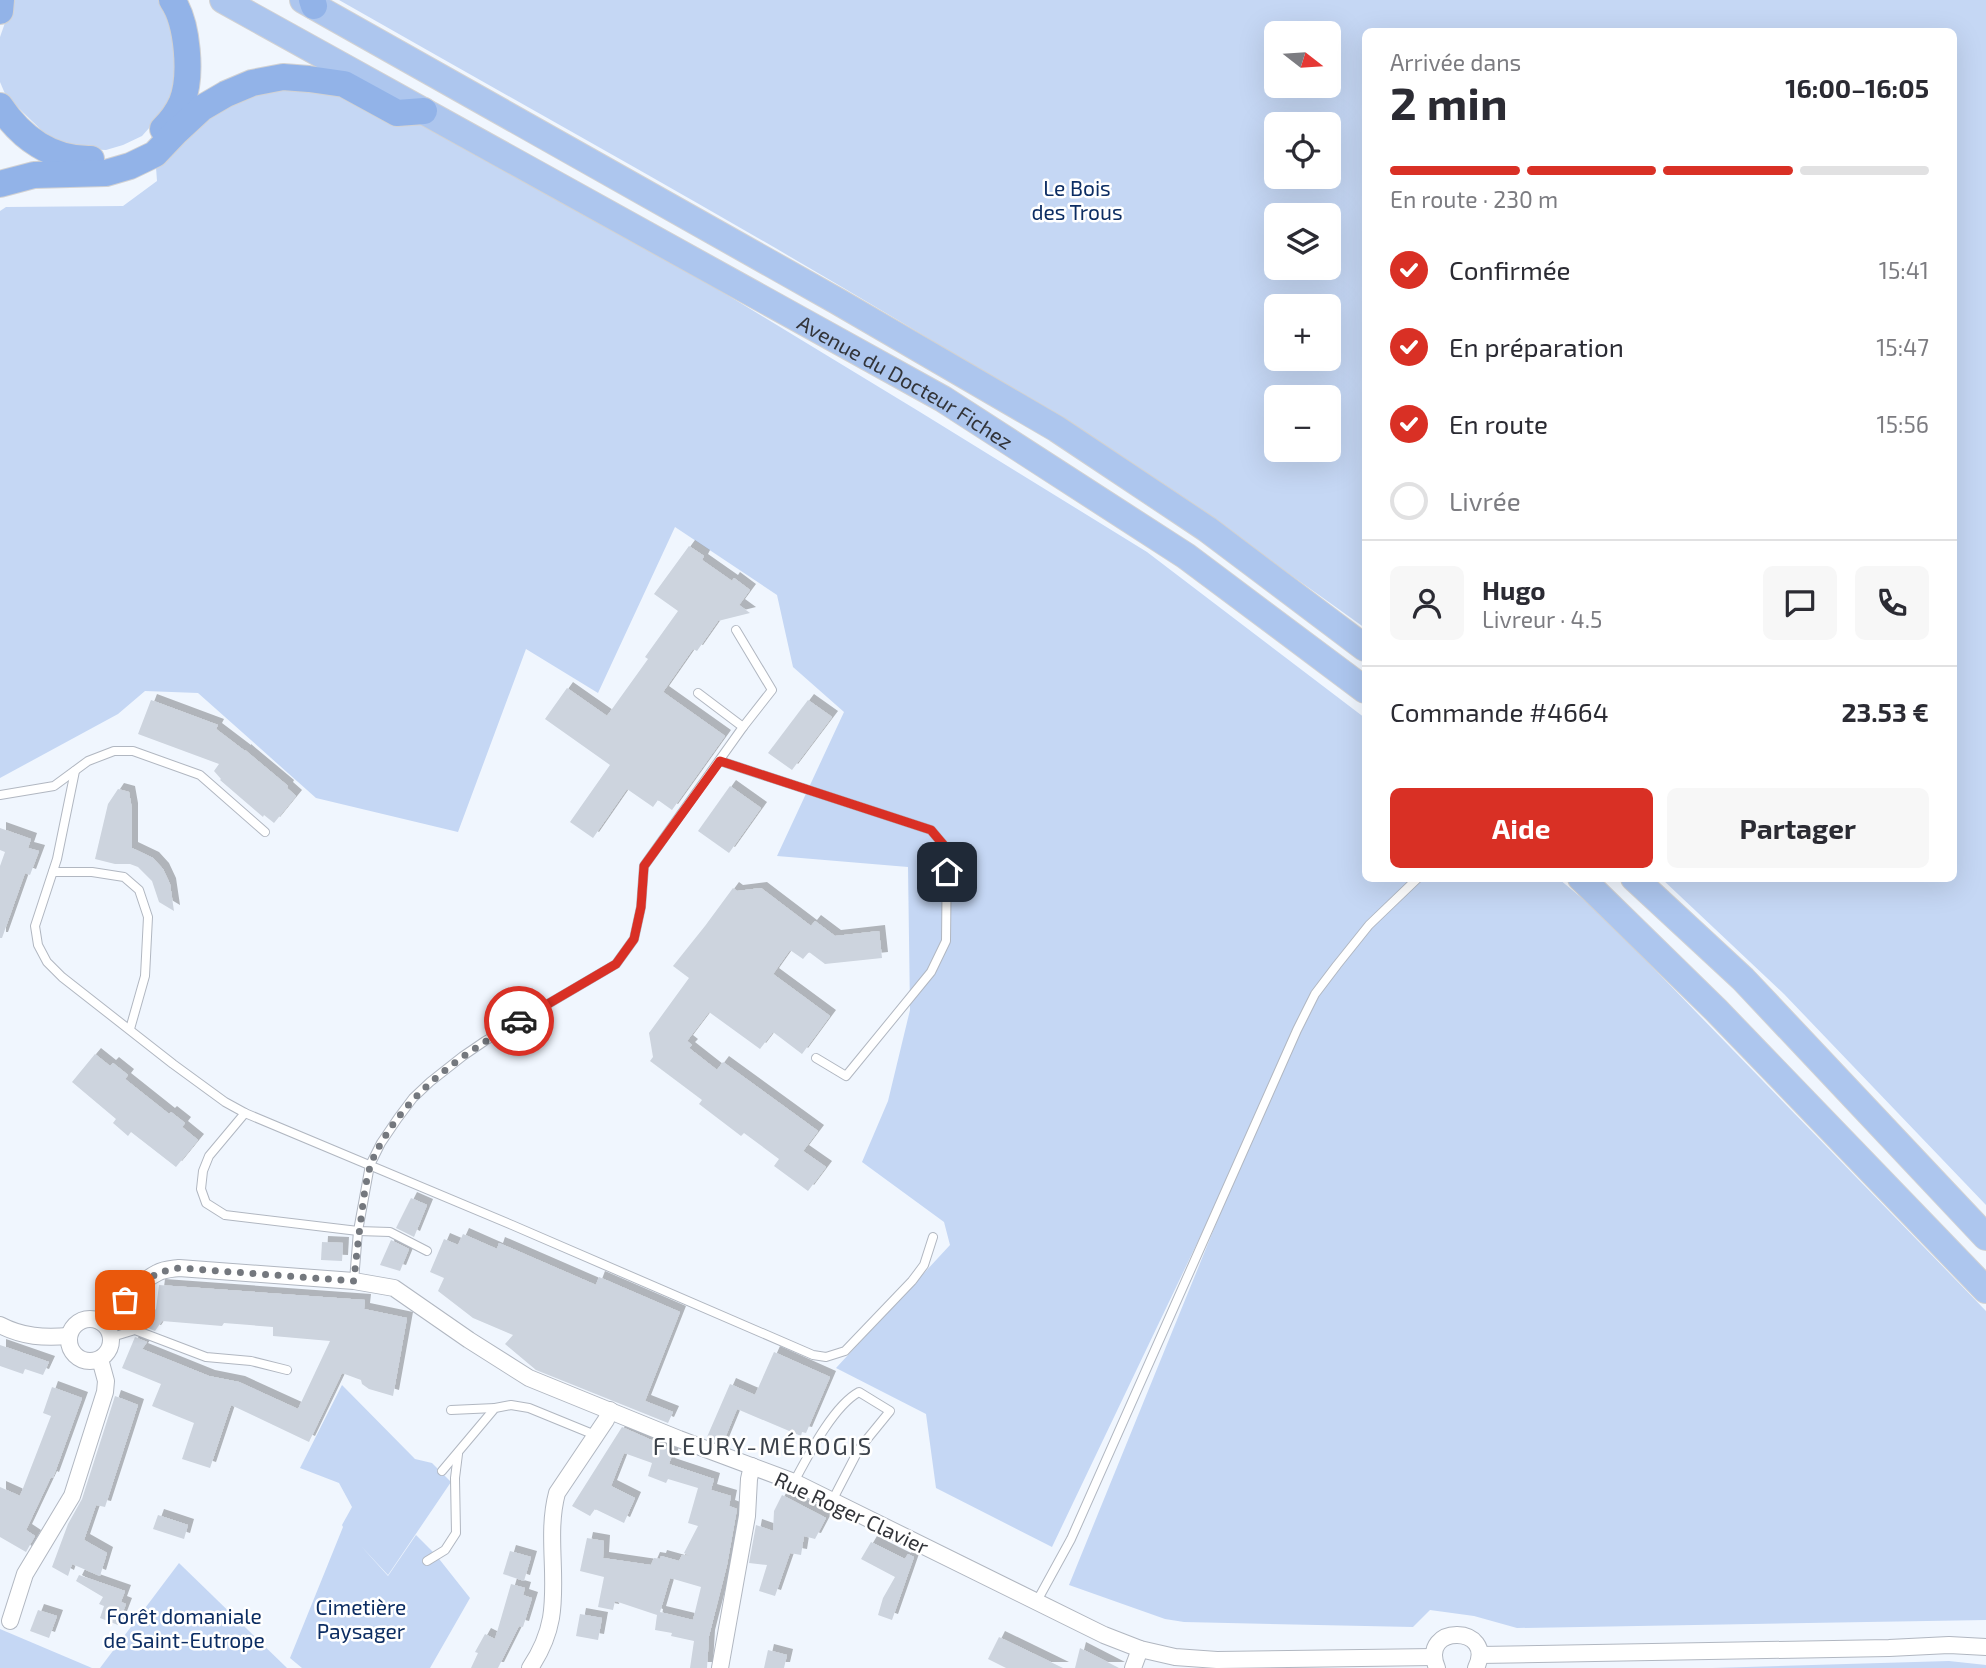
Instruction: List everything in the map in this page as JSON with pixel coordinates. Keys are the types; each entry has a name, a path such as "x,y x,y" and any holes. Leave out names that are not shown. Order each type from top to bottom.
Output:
{"highway":[{"path":"0,11 1,0"},
{"path":"0,106 16,127 36,144 59,156 84,160 106,159 152,141 169,124 182,102 187,82 187,52 183,26 172,0"},
{"path":"0,184 34,175 107,173 130,166 155,154 202,108 226,94 252,83 283,77 344,84 397,113 424,111"}],"main road":[{"name":"Avenue du Docteur Fichez","path":"223,0 943,399 1186,556 1362,688"},
{"path":"310,2 1057,429 1207,530 1362,646"},
{"path":"1585,882 1716,1010 1986,1290"},
{"path":"1638,882 1743,979 1986,1237"}],"street":[{"name":"Rue Roger Clavier","path":"100,1359 111,1345 108,1330 114,1310 157,1273 168,1269 354,1281 394,1288 529,1378 794,1482 1104,1635 1140,1649 1175,1657 1217,1660 1436,1662"},
{"path":"10,1621 25,1574 72,1496 105,1392 106,1381 100,1359 83,1360 75,1355 69,1345 69,1336 77,1322 88,1317 108,1330"},
{"path":"0,1325 27,1336 69,1336"},
{"path":"530,1668 540,1653 551,1621 554,1586 553,1506 557,1493 610,1410"},
{"path":"720,1668 747,1516 752,1466"},
{"path":"1436,1662 1437,1646 1442,1640 1457,1634 1465,1635 1477,1645 1478,1661 1949,1645 1986,1647"},
{"path":"1133,1668 1140,1649"}],"lane":[{"path":"354,1281 358,1231 370,1165 380,1143 413,1098 438,1075 485,1041 616,964 634,939 641,907 644,866 772,690 736,630"},
{"path":"698,693 743,727"},
{"path":"0,795 54,786 88,761 114,751 133,751 200,775 265,832"},
{"path":"720,761 931,830 947,849 946,941 931,972 845,1076 816,1058"},
{"path":"75,771 57,859 35,926 38,945 47,962 62,977 183,1072 245,1113 813,1355 826,1357 845,1351 912,1281 924,1265 933,1237"},
{"path":"53,872 92,872 124,877 139,891 148,918 145,976 130,1029"},
{"path":"1037,1601 1071,1539 1174,1303 1315,994 1369,925 1414,882"},
{"path":"245,1113 209,1156 203,1171 201,1189 206,1203 225,1215 390,1233 428,1251"},
{"path":"108,1330 135,1330 206,1357 251,1361 287,1370"},
{"path":"794,1482 815,1444 848,1398 859,1392 890,1411 859,1449 832,1500"},
{"path":"451,1410 511,1405 529,1408 595,1435"},
{"path":"442,1471 495,1408"},
{"path":"427,1560 445,1550 456,1533 455,1478 458,1454"}],"green space":[{"path":"13,0 158,0 165,9 179,52 172,99 142,136 106,150 60,148 6,96 0,82 0,37"},
{"name":"Le Bois des Trous","path":"339,0 1986,0 1986,1205 1784,994 1665,882 1957,882 1957,28 1362,28 1362,626 1141,472 976,367 796,260"},
{"path":"283,77 424,111 1147,552 1362,716 1362,882 1563,882 1602,915 1986,1311 1986,1620 1517,1628 1474,1616 1430,1610 1413,1627 1184,1622 1165,1619 1069,1585 1273,1084 1052,1547 936,1488 926,1414 836,1368 950,1245 944,1222 862,1162 888,1101 910,1010 908,867 777,856 844,712 793,667 777,595 675,527 598,693 526,649 458,832 316,798 198,693 145,691 118,714 0,778 0,211 6,207 123,206 157,181 155,154 175,133"},
{"name":"Cimetière Paysager","path":"342,1385 415,1459 432,1463 451,1482 388,1575 361,1546 388,1576 416,1535 436,1555 470,1598 430,1668 302,1668 290,1658 342,1525 352,1507 339,1483 300,1468"},
{"name":"Forêt domaniale de Saint-Eutrope","path":"179,1563 287,1668 100,1668"},
{"name":"Forêt domaniale de Saint-Eutrope","path":"0,1629 92,1668 0,1668"},
{"path":"1949,1661 1986,1665 1986,1668 1712,1668"}],"building":[{"path":"689,546 704,556 702,560 750,590 739,605 750,613 718,621 697,651 693,649 663,692 725,736 672,810 658,800 653,807 627,789 593,838 570,822 610,765 545,719 567,688 607,716 678,611 654,594"},
{"path":"151,700 218,725 216,729 288,786 296,796 274,823 264,815 263,817 220,780 214,771 219,764 138,734"},
{"path":"808,700 832,717 792,770 768,753"},
{"path":"730,786 761,808 729,853 698,831"},
{"path":"118,789 129,792 132,848 153,858 163,869 170,884 174,911 159,902 152,881 138,867 95,859 108,804"},
{"path":"0,828 31,839 28,848 39,851 30,875 25,873 2,938 0,866 5,852 0,850"},
{"path":"733,888 737,891 761,888 811,926 815,921 835,936 879,931 882,958 825,964 809,952 803,959 790,950 773,974 830,1016 802,1054 773,1032 760,1049 709,1012 687,1041 692,1045 689,1048 717,1070 723,1062 818,1131 803,1151 826,1167 808,1191 774,1166 779,1159 744,1133 741,1136 699,1104 702,1100 650,1061 653,1057 649,1033 689,978 673,966"},
{"path":"95,1054 128,1075 125,1079 169,1114 171,1112 185,1123 182,1127 198,1140 176,1167 131,1132 128,1136 113,1123 116,1119 72,1082"},
{"path":"411,1198 427,1205 414,1237 396,1228"},
{"path":"463,1234 497,1249 499,1243 596,1285 599,1277 680,1312 645,1401 673,1412 668,1423 536,1370 505,1344 513,1335 473,1318 438,1291 444,1278 430,1272 444,1239 458,1245"},
{"path":"391,1240 409,1249 400,1271 380,1265"},
{"path":"322,1242 343,1243 342,1261 321,1260"},
{"path":"159,1285 365,1300 364,1309 407,1318 393,1396 369,1389 361,1380 342,1373 309,1442 231,1405 210,1468 182,1459 194,1423 152,1406 161,1384 122,1368 135,1337 147,1342 142,1349 209,1376 239,1382 298,1409 330,1341 273,1336 273,1327 224,1323 222,1326 162,1321 155,1331 141,1325 156,1309"},
{"path":"0,1345 49,1362 43,1375 25,1369 23,1374 0,1366"},
{"path":"774,1352 830,1377 806,1433 802,1432 801,1436 737,1409 723,1443 707,1437 730,1384 755,1395"},
{"path":"52,1387 82,1398 53,1478 51,1477 26,1530 35,1536 26,1552 0,1537 0,1487 20,1496 51,1416 43,1413"},
{"path":"115,1396 138,1405 105,1507 96,1505 84,1540 107,1553 100,1576 72,1564 68,1576 52,1567 68,1524 82,1499"},
{"path":"622,1427 674,1450 669,1464 714,1479 711,1490 731,1496 729,1506 737,1509 727,1565 709,1636 707,1668 690,1668 694,1641 655,1630 657,1615 615,1601 613,1610 598,1607 604,1577 580,1571 587,1538 604,1541 603,1558 651,1565 654,1558 660,1559 661,1556 679,1561 682,1555 690,1556 684,1553 698,1526 688,1523 698,1488 668,1479 666,1483 648,1476 652,1463 624,1453 611,1486 635,1498 624,1523 595,1509 590,1516 572,1506","holes":["670,1578 701,1587 693,1620 660,1612"]},
{"path":"782,1495 826,1518 815,1539 804,1536 801,1555 790,1553 775,1596 759,1591 767,1565 749,1563 756,1525 773,1531 774,1511"},
{"path":"158,1515 188,1525 184,1539 153,1529"},
{"path":"871,1542 905,1559 908,1554 914,1557 892,1620 878,1615 883,1598 895,1577 861,1559"},
{"path":"510,1551 531,1557 524,1581 503,1574"},
{"path":"79,1575 125,1591 121,1602 126,1604 118,1625 100,1618 104,1606 99,1604 103,1597 76,1581"},
{"path":"511,1584 525,1588 523,1595 532,1598 523,1627 519,1626 498,1668 471,1668 478,1653 475,1652 485,1634 495,1639"},
{"path":"38,1610 57,1616 49,1638 30,1631"},
{"path":"580,1614 602,1618 598,1640 576,1636"},
{"path":"999,1637 1063,1668 1006,1668 988,1659"},
{"path":"1080,1648 1119,1668 1075,1668"},
{"path":"768,1650 787,1655 784,1668 764,1668"}],"way so far":[{"path":"125,1300 157,1273 179,1268 354,1281 365,1190 370,1165 380,1143 413,1098 430,1082 463,1056 519,1021"}],"district":[{"name":"FLEURY-MÉROGIS","path":"763,1445"}],"route":[{"path":"519,1021 616,964 634,939 641,907 644,866 720,761 931,830 947,849 947,872"}]}
